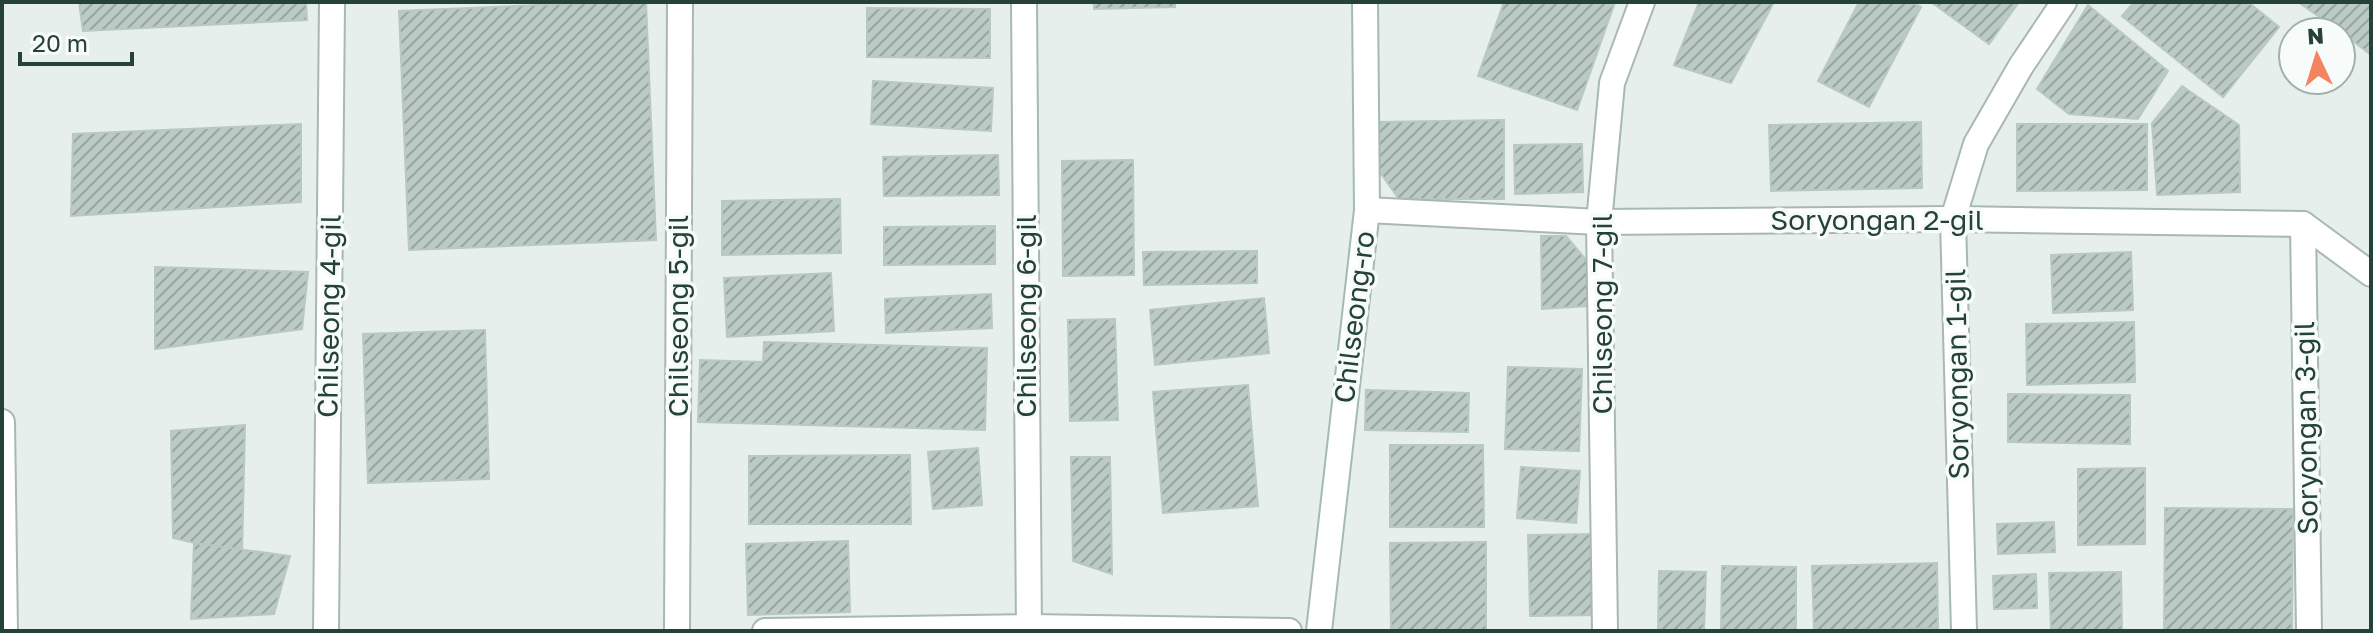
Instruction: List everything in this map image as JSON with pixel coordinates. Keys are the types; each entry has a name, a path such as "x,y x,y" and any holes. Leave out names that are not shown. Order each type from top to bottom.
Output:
{"street":[{"name":"Chilseong 4-gil","path":"326,631 332,2"},
{"name":"Chilseong 5-gil","path":"677,631 680,2"},
{"name":"Chilseong 6-gil","path":"1024,2 1029,629"},
{"name":"Chilseong-ro","path":"1319,631 1367,210 1365,2"},
{"name":"Chilseong 7-gil","path":"1605,631 1599,222 1612,83 1642,2"},
{"name":"Soryongan 1-gil","path":"1964,631 1953,219 1976,144 2021,66 2064,2"},
{"name":"Soryongan 2-gil","path":"1367,210 1599,222 1953,219 2303,224"},
{"path":"2303,224 2371,274"},
{"name":"Soryongan 3-gil","path":"2303,224 2309,631"},
{"path":"2,422 5,631"},
{"path":"765,631 1289,631"}],"building":[{"path":"79,2 306,2 307,20 83,31"},
{"path":"646,2 656,240 409,250 399,11"},
{"path":"1094,2 1175,2 1175,7 1094,9"},
{"path":"1504,2 1615,2 1577,110 1478,76"},
{"path":"1699,2 1774,2 1731,83 1674,65"},
{"path":"1859,2 1911,2 1921,7 1869,107 1818,81"},
{"path":"1931,2 2019,2 1989,44"},
{"path":"2134,2 2248,2 2277,25 2277,30 2223,97 2122,16"},
{"path":"2298,2 2371,2 2371,55 2357,44 2357,16 2318,16"},
{"path":"2088,5 2168,71 2138,119 2069,114 2037,89"},
{"path":"867,8 990,9 990,58 867,57"},
{"path":"873,81 993,88 991,131 871,124"},
{"path":"2182,86 2239,125 2240,192 2157,195 2152,123"},
{"path":"1504,120 1504,199 1399,199 1379,171 1379,122"},
{"path":"1921,122 1922,188 1771,191 1769,125"},
{"path":"301,124 301,202 71,216 73,134"},
{"path":"2017,124 2147,124 2147,190 2017,191"},
{"path":"1582,144 1583,192 1515,194 1514,145"},
{"path":"998,155 999,195 884,196 883,157"},
{"path":"1133,160 1134,275 1063,276 1062,161"},
{"path":"840,199 841,253 722,255 722,201"},
{"path":"995,226 995,264 884,265 884,227"},
{"path":"1541,236 1566,236 1592,267 1588,306 1542,309"},
{"path":"1257,251 1257,283 1144,285 1143,252"},
{"path":"2131,252 2133,310 2053,313 2051,255"},
{"path":"155,267 308,272 302,329 155,349"},
{"path":"831,273 834,331 727,337 724,278"},
{"path":"991,294 992,328 886,333 885,299"},
{"path":"1264,298 1269,353 1155,365 1150,310"},
{"path":"1115,319 1118,420 1070,421 1068,320"},
{"path":"2134,322 2135,382 2027,385 2026,324"},
{"path":"485,330 489,479 368,483 363,334"},
{"path":"764,342 987,348 985,430 698,422 700,360 763,362"},
{"path":"1508,367 1582,369 1579,451 1505,449"},
{"path":"1248,385 1258,506 1163,513 1153,392"},
{"path":"1366,390 1469,393 1468,432 1365,430"},
{"path":"2008,394 2130,395 2130,444 2008,442"},
{"path":"245,425 242,554 173,538 171,431"},
{"path":"1390,445 1483,445 1484,527 1390,527"},
{"path":"978,448 982,505 933,509 928,452"},
{"path":"910,455 911,524 749,524 749,456"},
{"path":"1071,457 1110,457 1112,574 1073,561"},
{"path":"1521,467 1580,471 1576,523 1517,518"},
{"path":"2145,468 2145,544 2078,545 2078,469"},
{"path":"2165,508 2293,509 2292,631 2164,631"},
{"path":"2054,522 2055,552 1998,554 1997,524"},
{"path":"1597,534 1599,615 1530,616 1528,535"},
{"path":"848,541 850,612 748,615 746,544"},
{"path":"1486,542 1486,631 1391,631 1390,543"},
{"path":"194,543 290,556 274,614 191,619"},
{"path":"1937,563 1938,628 1814,631 1812,566"},
{"path":"1722,566 1796,567 1796,631 1721,631"},
{"path":"1659,571 1706,572 1704,631 1658,631"},
{"path":"2121,572 2122,631 2051,631 2049,573"},
{"path":"2036,574 2037,608 1994,609 1993,576"}]}
